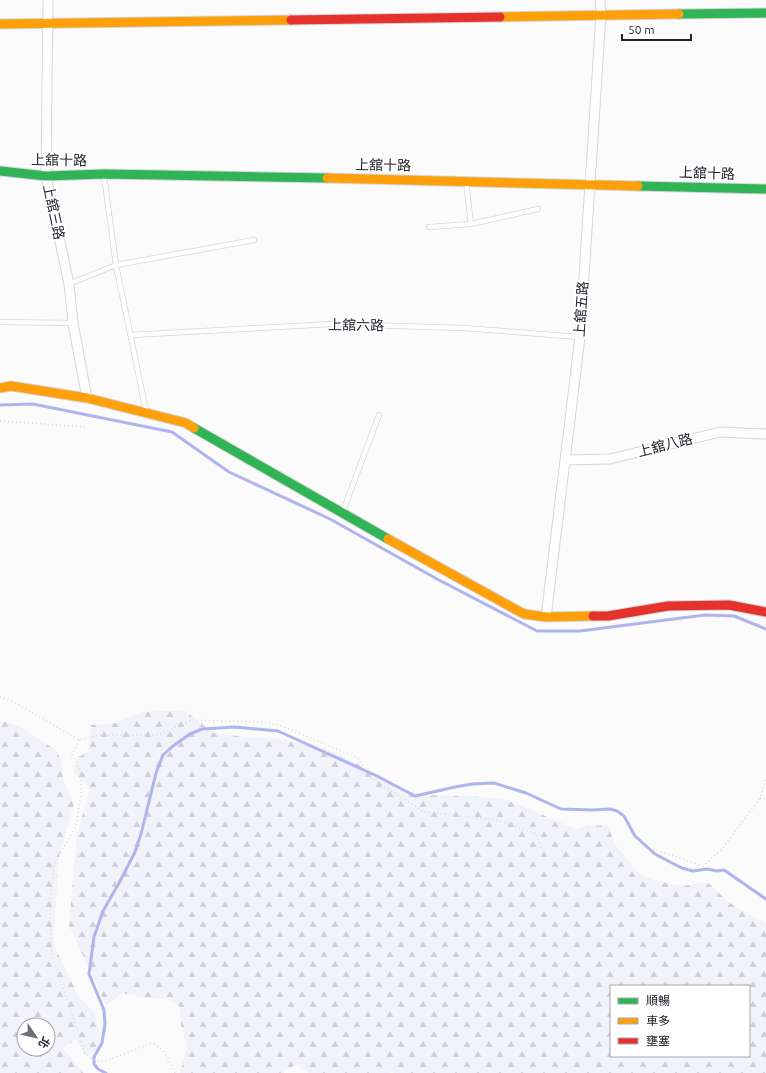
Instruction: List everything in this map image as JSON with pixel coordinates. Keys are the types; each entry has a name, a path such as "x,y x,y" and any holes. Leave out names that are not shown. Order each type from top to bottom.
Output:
{"street":[{"name":"上舘三路","path":"48,0 46,176 69,284 73,323 87,398"},
{"name":"上舘五路","path":"546,617 580,338 601,15 600,0"},
{"path":"0,24 766,13"},
{"name":"上舘十路","path":"0,171 46,176 104,174 466,181 766,189"},
{"path":"0,388 11,386 87,398 186,423 405,549 524,614 546,617 608,616 668,606 729,604 766,612"},
{"name":"上舘八路","path":"565,460 610,459 720,432 766,434"}],"lane":[{"path":"104,174 116,265 146,412"},
{"path":"466,181 471,224"},
{"path":"430,227 471,224 538,209"},
{"path":"69,284 116,265 254,240"},
{"path":"0,322 73,323"},
{"name":"上舘六路","path":"131,335 331,324 463,328 580,338"},
{"path":"342,513 378,415"}],"path":[{"path":"0,421 87,427"},
{"path":"0,697 14,702 79,740 98,735 158,735 192,720 258,722 279,725 358,758 367,774 424,812 497,820 537,834 541,849"},
{"path":"79,740 72,755 81,772 81,792 76,826 54,864 50,910 52,956 86,1053 91,1059 103,1062 152,1043 160,1046 171,1062 175,1073"},
{"path":"653,849 703,866 722,850 760,798 766,780"},
{"path":"760,798 766,799"}],"green space":[{"path":"184,710 214,733 244,737 279,739 330,750 365,768 378,779 418,795 469,796 505,799 576,829 586,826 607,825 617,847 641,875 657,881 683,886 707,882 730,903 766,923 766,1073 393,1073 393,1071 387,1073 309,1073 297,1065 284,1070 284,1073 180,1073 187,1047 181,1025 180,1007 167,999 146,998 122,993 106,1006 69,925 77,835 90,788 73,771 78,757 89,752 91,725 112,724 143,712"},
{"path":"0,720 20,727 56,750 61,760 63,779 74,804 59,856 53,943 79,997 94,1012 100,1034 99,1050 85,1056 76,1039 63,1048 84,1073 0,1073"}],"waterway":[{"path":"0,405 33,404 172,432 229,472 330,519 437,579 537,631 580,631 705,615 734,616 766,629"},
{"path":"106,1073 98,1069 94,1064 94,1057 102,1043 105,1024 104,1010 89,974 94,937 103,911 135,852 156,773 163,755 190,734 202,729 235,727 278,731 377,776 415,796 472,784 494,783 526,793 561,809 610,809 617,811 624,816 635,836 655,854 682,868 693,871 707,869 717,871 724,870 766,899"}],"traffic: fast":[{"path":"679,14 766,13"},
{"path":"0,171 46,176 104,174 327,178"},
{"path":"638,186 766,189"},
{"path":"194,428 388,539"}],"traffic: slow":[{"path":"500,17 679,14"},
{"path":"0,24 291,20"},
{"path":"327,178 638,186"},
{"path":"0,388 11,386 87,398 186,423 194,428"},
{"path":"388,539 524,614 546,617 593,616"}],"traffic: jam":[{"path":"291,20 500,17"},
{"path":"593,616 608,616 668,606 729,605 766,612"}]}
